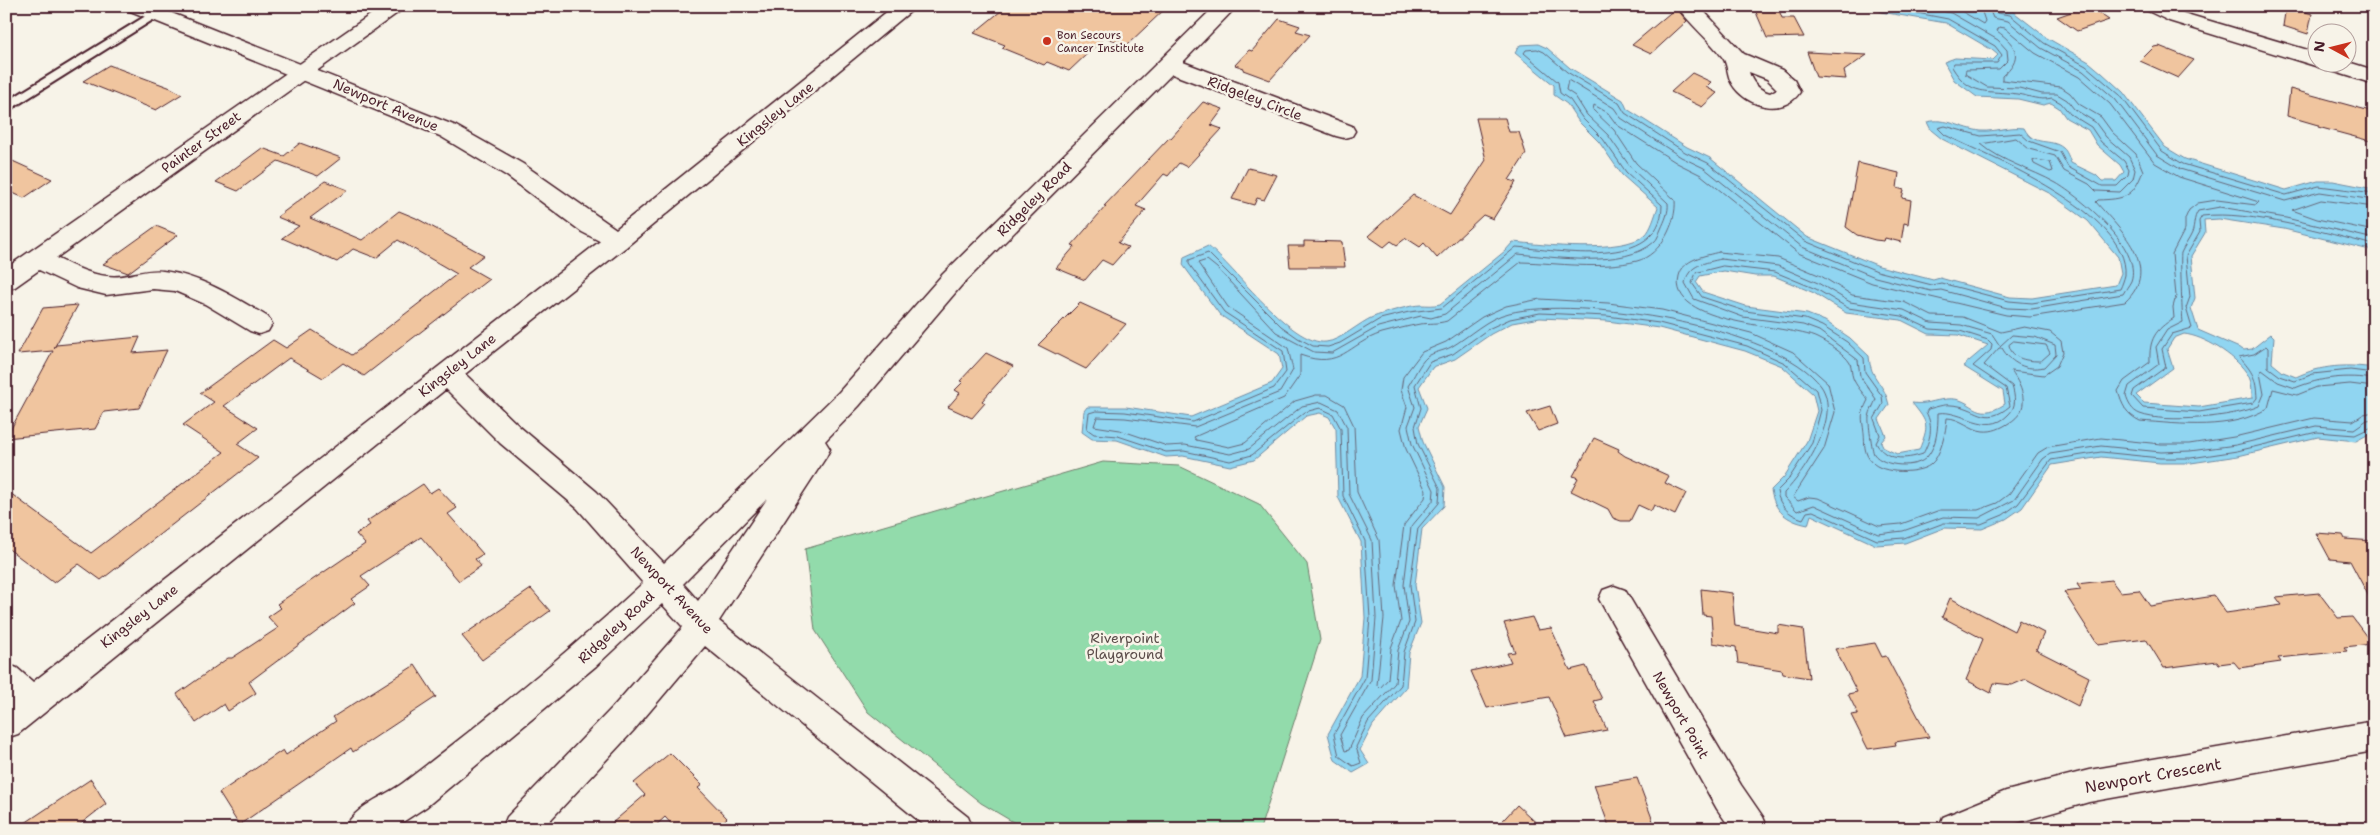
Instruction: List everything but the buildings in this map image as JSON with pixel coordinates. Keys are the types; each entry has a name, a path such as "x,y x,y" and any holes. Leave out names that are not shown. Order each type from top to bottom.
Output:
{"street":[{"name":"Newport Avenue","path":"135,6 164,11 302,71 448,131 515,170 591,226 617,241"},
{"name":"Painter Street","path":"6,281 397,6"},
{"name":"Kingsley Lane","path":"6,723 617,241 907,6"},
{"name":"Ridgeley Road","path":"362,829 414,795 584,656 664,583 849,400 952,280 1227,6"},
{"path":"1687,6 1736,59"},
{"path":"2153,6 2176,17 2308,57"},
{"name":"Ridgeley Circle","path":"1167,64 1344,131"},
{"path":"2358,72 2374,77"},
{"path":"37,259 101,286 118,286 146,280 165,280 225,303 259,324"},
{"name":"Newport Avenue","path":"448,374 510,435 587,500 700,624 956,829"},
{"name":"Ridgeley Road","path":"518,829 623,719 694,636 700,624 849,400"},
{"name":"Newport Point","path":"1614,599 1729,797 1750,829"},
{"path":"6,678 32,701"},
{"name":"Newport Crescent","path":"1955,829 2006,808 2089,786 2368,745"}],"lane":[{"path":"6,108 164,11"}],"green space":[{"name":"Riverpoint Playground","path":"1103,462 1179,466 1259,504 1307,564 1320,640 1260,829 1025,829 981,803 868,712 815,630 805,549"}],"water":[{"path":"1873,6 1981,6 2011,10 2047,38 2089,62 2102,73 2123,92 2165,147 2185,159 2286,190 2318,181 2333,181 2374,189 2374,251 2284,229 2219,219 2204,220 2205,233 2191,256 2195,298 2191,308 2198,330 2244,350 2252,349 2271,334 2274,337 2272,363 2283,372 2296,377 2334,366 2374,368 2374,427 2369,434 2356,441 2318,437 2238,456 2191,463 2160,463 2101,457 2052,465 2022,508 2006,519 1982,529 1944,528 1905,543 1876,545 1811,515 1808,525 1794,521 1783,514 1775,504 1771,490 1784,477 1807,441 1817,411 1813,394 1782,366 1745,351 1659,328 1607,321 1540,318 1512,323 1491,334 1455,359 1433,367 1419,387 1427,408 1419,426 1423,442 1445,487 1444,506 1422,529 1415,585 1421,623 1409,653 1406,688 1373,725 1360,750 1369,764 1353,773 1335,760 1328,734 1360,676 1365,618 1361,542 1338,497 1336,429 1329,417 1320,413 1306,416 1254,460 1230,466 1183,456 1166,457 1117,440 1092,439 1082,432 1084,411 1087,407 1126,407 1191,417 1272,383 1282,369 1279,354 1220,315 1183,265 1184,257 1208,246 1281,319 1297,332 1312,340 1326,342 1332,341 1378,315 1410,306 1440,304 1505,251 1513,242 1582,247 1601,246 1619,245 1634,241 1645,235 1651,226 1658,207 1622,175 1599,142 1579,122 1567,104 1554,95 1554,85 1515,53 1520,45 1538,44 1547,48 1570,68 1623,100 1627,109 1687,147 1710,158 1807,237 1879,266 1933,280 1940,278 2010,297 2032,298 2116,285 2121,273 2118,257 2088,221 2051,194 1942,139 1931,130 1927,122 1948,122 1981,131 2024,128 2032,138 2053,143 2063,148 2071,163 2096,175 2102,181 2116,181 2124,172 2120,165 2097,145 2088,130 2066,118 2059,108 2051,103 2043,105 2018,99 1977,97 1954,80 1944,62 1955,58 1993,60 1998,55 1992,50 1946,23 1881,12","holes":["1724,271 1755,276 1774,276 1814,293 1846,313 1901,320 1929,334 1958,335 1988,345 1963,366 2003,391 2005,404 1987,411 1980,410 1956,399 1912,403 1926,425 1925,435 1919,450 1897,454 1884,448 1881,442 1886,436 1879,419 1889,405 1884,391 1872,371 1869,356 1850,338 1825,321 1807,314 1746,306 1703,292 1696,282 1700,276","2184,334 2209,342 2234,359 2249,378 2252,387 2252,398 2199,407 2144,403 2136,395 2173,368 2167,349 2174,338"]}],"place":[{"name":"Bon Secours Cancer Institute","path":"1047,41"}]}
